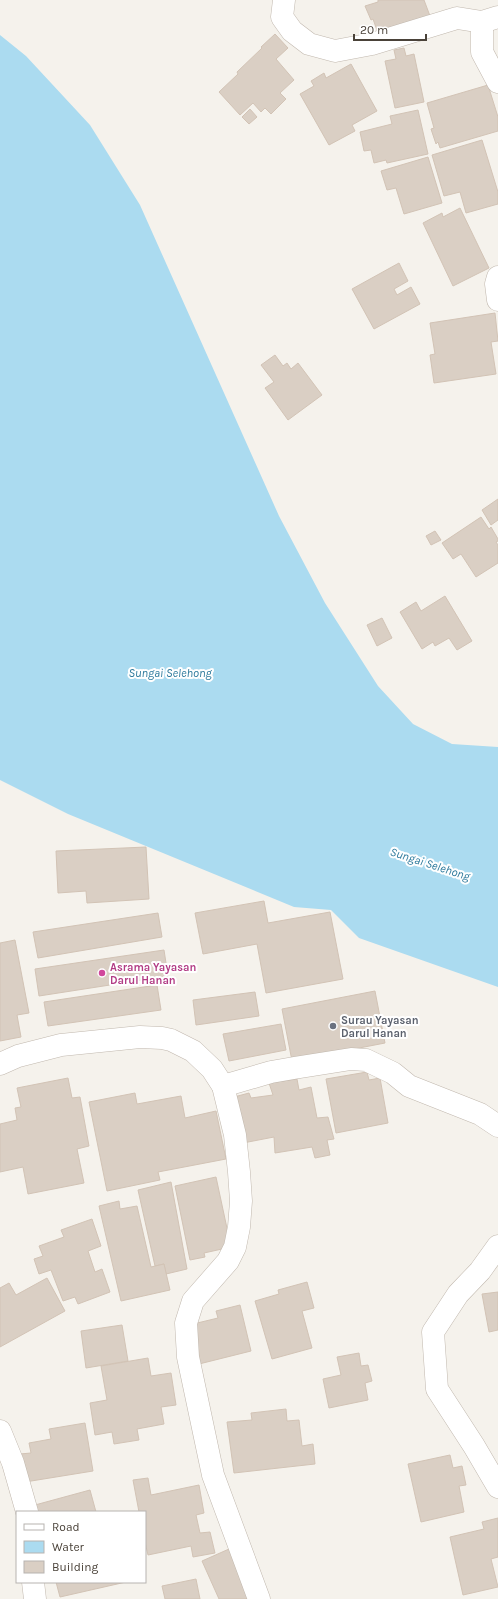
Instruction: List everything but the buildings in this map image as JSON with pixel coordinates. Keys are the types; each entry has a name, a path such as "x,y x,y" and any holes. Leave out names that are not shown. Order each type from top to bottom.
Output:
{"street":[{"path":"284,0 282,16 292,31 309,44 335,51 372,44 457,18 490,20 482,52 498,82"},
{"path":"498,277 496,284 498,300"},
{"path":"0,1064 18,1056 61,1044 140,1037 162,1038 184,1046 198,1055 212,1069 223,1086 235,1135 240,1172 241,1201 239,1227 235,1247 228,1261 193,1301 186,1323 188,1357 213,1475 259,1599"},
{"path":"223,1086 271,1072 351,1059 366,1060 393,1073 408,1086 480,1114 498,1126"},
{"path":"498,1246 480,1271 458,1294 433,1332 437,1389 474,1446 498,1487"},
{"path":"0,1431 13,1463 27,1511"},
{"path":"33,1583 35,1599"}],"water":[{"name":"Sungai Selehong","path":"0,35 26,56 90,125 140,205 279,516 325,603 378,686 413,724 452,744 498,747 498,987 359,938 331,910 294,907 68,814 0,780"}],"place":[{"name":"Asrama Yayasan Darul Hanan","path":"102,973"},
{"name":"Surau Yayasan Darul Hanan","path":"333,1026"}]}
